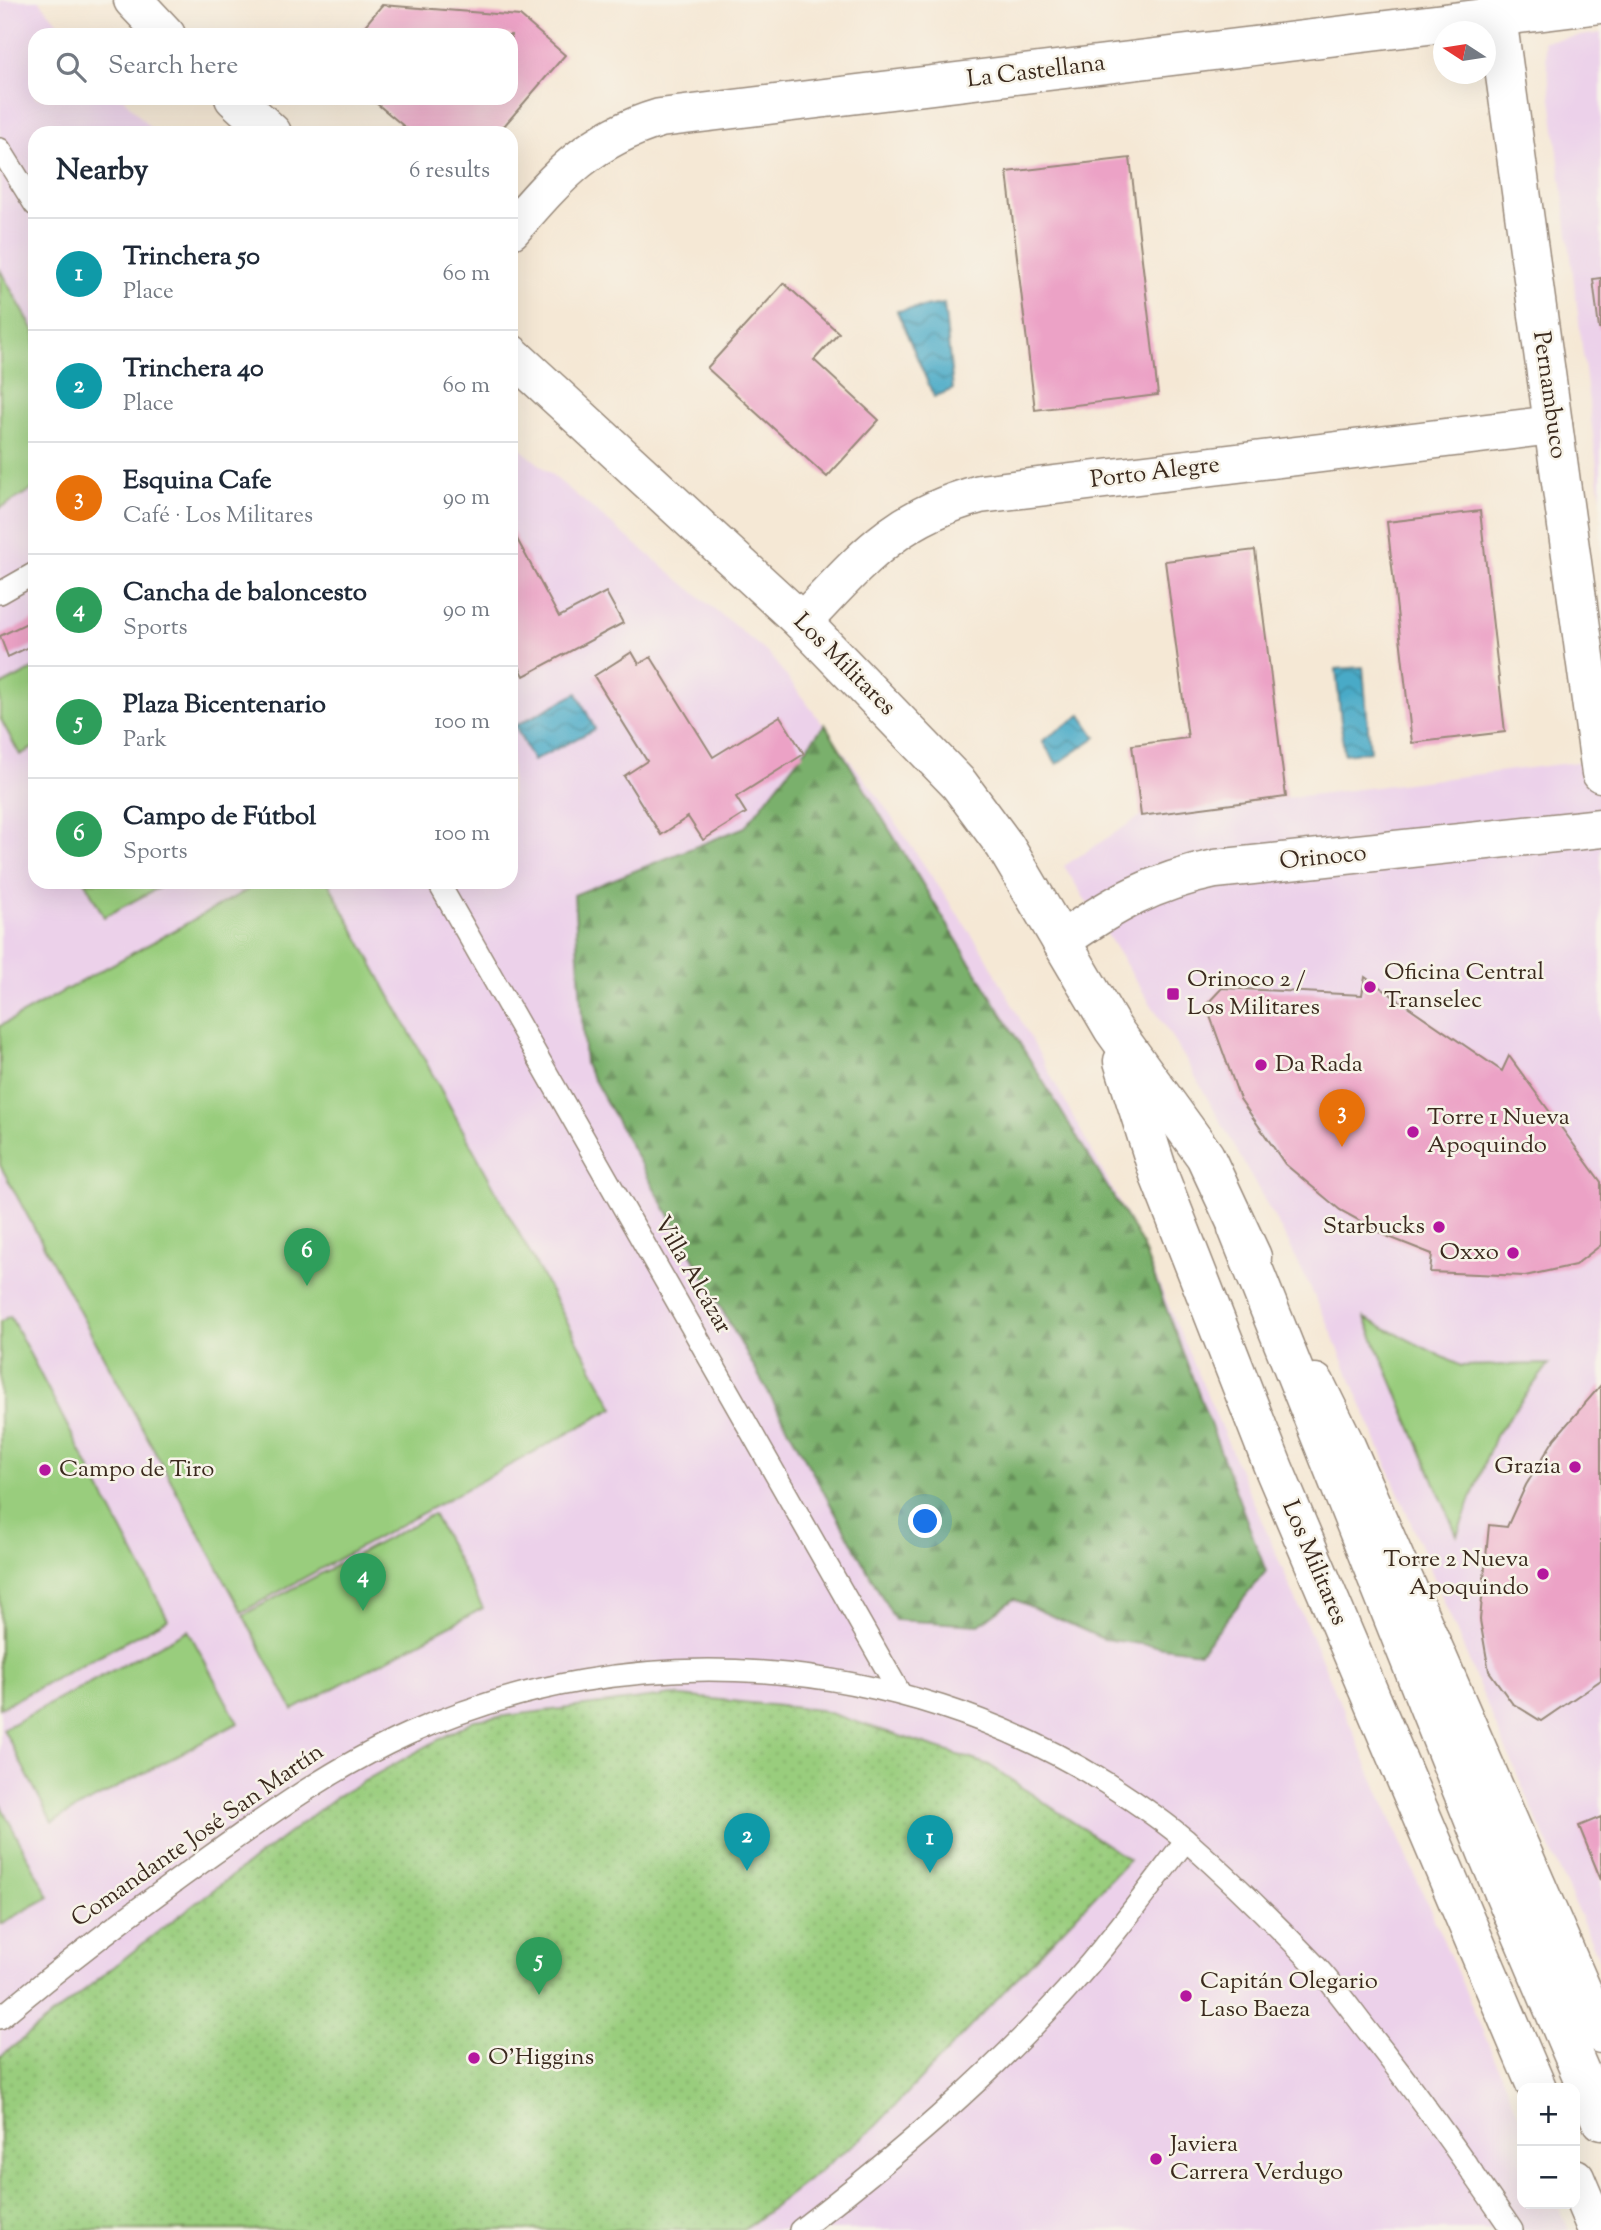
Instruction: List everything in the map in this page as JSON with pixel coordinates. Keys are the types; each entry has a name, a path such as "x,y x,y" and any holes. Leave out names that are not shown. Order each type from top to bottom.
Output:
{"main road":[{"path":"133,0 159,28"},
{"name":"La Castellana","path":"518,222 565,169 587,150 611,135 660,118 1601,4"},
{"name":"Pernambuco","path":"1497,17 1601,773"},
{"path":"242,105 264,126"},
{"name":"Los Militares","path":"518,360 802,622 959,784 1005,846 1113,1029 1205,1156 1237,1228 1346,1446 1601,2034"},
{"name":"Porto Alegre","path":"802,622 861,560 903,525 926,512 980,494 1553,425"},
{"name":"Orinoco","path":"1061,941 1106,908 1141,891 1203,872 1601,828"},
{"name":"Los Militares","path":"1113,1029 1160,1178 1269,1457 1534,2083"},
{"path":"1237,1228 1489,1858 1601,2121"},
{"path":"1580,2190 1597,2230"}],"lane":[{"path":"0,149 28,194"},
{"path":"0,593 28,577"},
{"name":"Villa Alcázar","path":"442,889 900,1693"},
{"name":"Comandante José San Martín","path":"0,2018 92,1941 298,1794 352,1761 468,1709 528,1692 590,1679 664,1670 783,1672 900,1693 962,1713 1079,1766 1134,1801 1186,1840 1316,1966 1429,2109 1512,2230"},
{"path":"800,2230 931,2125 1000,2059 1067,1990 1128,1917 1186,1840"}],"shaded area":[{"path":"0,0 39,0 62,28 28,28 28,105 129,105 149,126 28,126 28,889 518,889 518,447 770,655 876,794 986,956 1141,1242 1517,2110 1517,2209 1560,2209 1569,2230 0,2230"},
{"path":"1601,33 1601,499 1544,41"},
{"path":"1601,759 1601,1963 1501,1738 1328,1324 1288,1242 1186,1060 1064,866 1141,816"}],"green space":[{"path":"0,270 28,320 28,492 0,508"},
{"path":"28,672 28,751 20,755 0,718 0,686"},
{"path":"825,724 1141,1242 1266,1571 1200,1652 1103,1639 1014,1599 979,1625 895,1620 585,1064 574,895 745,827"},
{"path":"89,889 156,889 104,917"},
{"path":"249,889 332,889 614,1408 242,1612 0,1165 0,1026"},
{"name":"Campo de Tiro","path":"10,1316 168,1619 0,1708 0,1322"},
{"path":"1365,1318 1461,1366 1549,1364 1495,1436 1457,1535"},
{"path":"433,1514 483,1608 293,1710 243,1615"},
{"path":"188,1630 238,1723 52,1822 3,1729"},
{"path":"672,1695 820,1710 989,1765 1129,1860 873,2129 744,2230 0,2230 0,2057 155,1934 339,1795 474,1720"},
{"path":"0,1804 49,1897 0,1924"}],"water":[{"path":"944,304 953,389 934,397 897,311"},
{"path":"1363,667 1370,751 1344,754 1336,669"},
{"path":"577,693 595,729 533,761 518,732 518,724"},
{"path":"1081,715 1096,737 1057,764 1042,741"}],"building":[{"path":"382,5 520,16 565,55 504,126 404,126 378,105 518,105 518,28 363,28"},
{"path":"1130,158 1158,395 1035,410 1007,172"},
{"path":"1601,278 1601,329 1599,329 1593,279"},
{"path":"784,283 839,333 814,360 879,420 827,477 707,368"},
{"path":"1480,511 1505,732 1412,743 1387,522"},
{"path":"518,541 559,617 606,592 623,623 524,676 518,664"},
{"path":"1255,550 1286,797 1141,816 1132,745 1188,738 1165,561"},
{"path":"28,622 28,647 8,657 0,636"},
{"path":"632,652 639,664 651,657 713,757 780,716 804,754 736,797 746,813 703,840 688,817 661,835 624,776 647,761 594,676"},
{"name":"Torre 1 Nueva Apoquindo","path":"1365,977 1502,1071 1509,1056 1601,1182 1601,1245 1575,1265 1525,1276 1430,1272 1432,1254 1389,1237 1340,1210 1285,1164 1240,1099 1206,1005 1222,988 1362,995"},
{"name":"Torre 2 Nueva Apoquindo","path":"1601,1385 1601,1680 1541,1721 1512,1703 1489,1671 1480,1620 1489,1525 1507,1527 1526,1485 1555,1438"},
{"path":"1601,1817 1601,1880 1579,1826"}],"place":[{"name":"Oficina Central Transelec","path":"1370,987"},
{"name":"Orinoco 2 / Los Militares","path":"1173,994"},
{"name":"Da Rada","path":"1261,1065"},
{"name":"Torre 1 Nueva Apoquindo","path":"1413,1132"},
{"name":"Esquina Cafe","path":"1342,1147"},
{"name":"Starbucks","path":"1439,1227"},
{"name":"Oxxo","path":"1513,1253"},
{"name":"Campo de Fútbol","path":"307,1286"},
{"name":"Grazia","path":"1575,1467"},
{"name":"Campo de Tiro","path":"45,1470"},
{"name":"Torre 2 Nueva Apoquindo","path":"1543,1574"},
{"name":"Cancha de baloncesto","path":"363,1611"},
{"name":"Trinchera 40","path":"747,1871"},
{"name":"Trinchera 50","path":"930,1873"},
{"name":"Plaza Bicentenario","path":"539,1995"},
{"name":"Capitán Olegario Laso Baeza","path":"1186,1996"},
{"name":"O'Higgins","path":"474,2058"},
{"name":"Javiera Carrera Verdugo","path":"1156,2159"}]}
